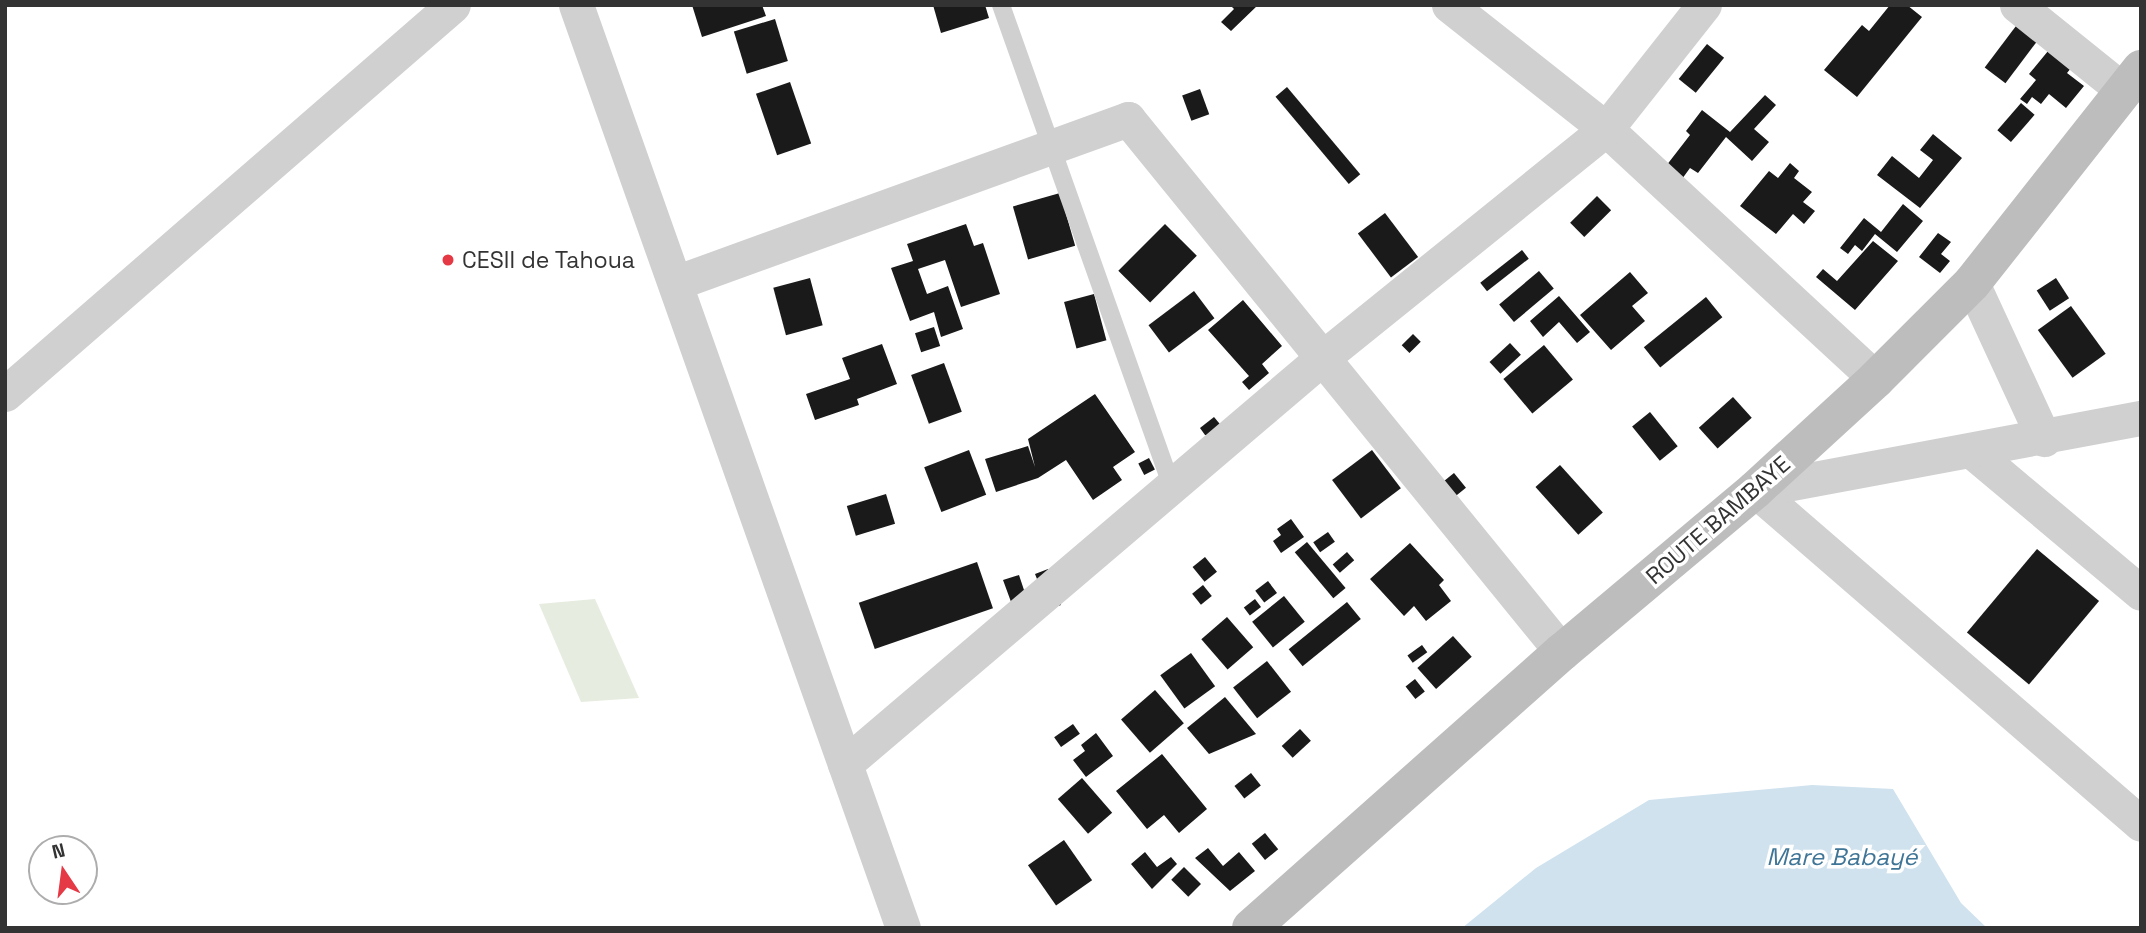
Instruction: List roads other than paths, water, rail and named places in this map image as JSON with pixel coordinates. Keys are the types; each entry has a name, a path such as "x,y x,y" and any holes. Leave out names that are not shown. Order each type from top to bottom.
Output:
{"street":[{"path":"5,394 453,5"},
{"path":"576,5 903,928"},
{"path":"1449,5 1606,129 1876,379"},
{"path":"845,764 1321,359 1606,129 1704,5"},
{"path":"2017,5 2132,80"},
{"name":"ROUTE BAMBAYE","path":"1251,928 1562,652 1755,490 1876,379 1972,284 2132,80"},
{"path":"675,283 1128,119 1562,652"},
{"path":"1972,284 2045,439"},
{"path":"1755,490 2045,439 2141,418"},
{"path":"1973,452 2141,593"},
{"path":"1755,490 2141,824"}],"lane":[{"path":"1001,5 1171,487"}],"water":[{"name":"Mare Babayé","path":"1812,785 1893,789 1961,903 1987,928 1462,928 1536,868 1649,800"}],"place":[{"name":"CESII de Tahoua","path":"448,260"}]}
